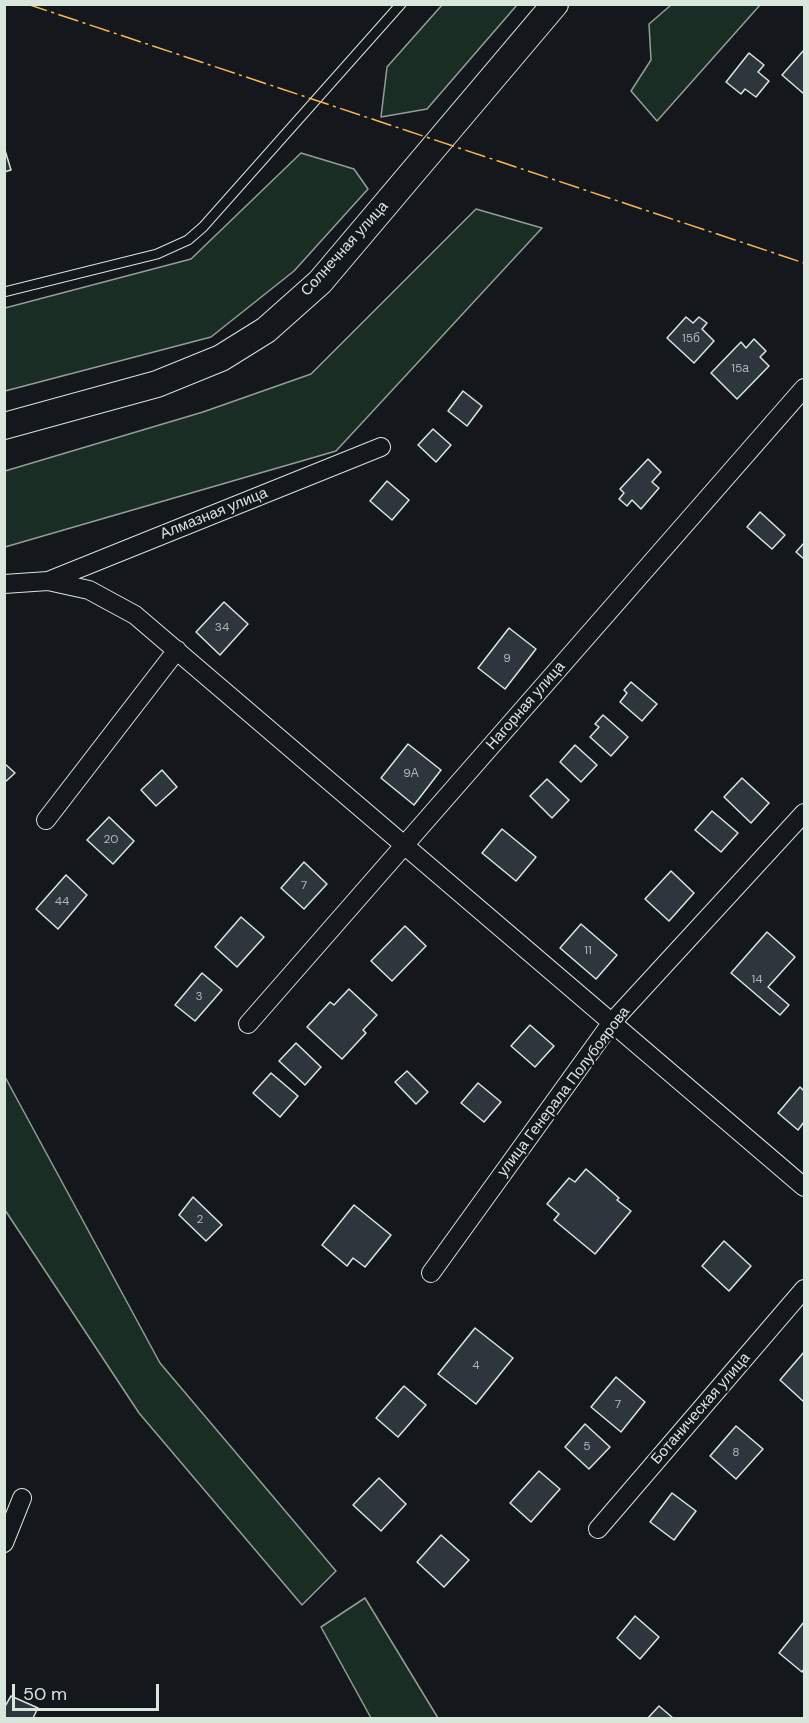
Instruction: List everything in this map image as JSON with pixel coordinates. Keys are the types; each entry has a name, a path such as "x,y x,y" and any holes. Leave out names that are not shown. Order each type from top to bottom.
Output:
{"street":[{"name":"Солнечная улица","path":"4,426 157,384 221,358 266,330 320,282 555,4"},
{"name":"Нагорная улица","path":"248,1024 804,388"},
{"name":"Алмазная улица","path":"48,581 381,447"},
{"path":"4,584 48,581 89,590 135,615 804,1187"},
{"path":"46,820 177,650"},
{"name":"улица Генерала Полубоярова","path":"431,1273 612,1022 804,813"},
{"name":"Ботаническая улица","path":"598,1529 804,1289"},
{"path":"4,1543 22,1498"}],"lane":[{"path":"4,292 157,254 188,240 203,227 401,4"}],"green space":[{"path":"442,5 517,5 427,109 381,117 387,67"},
{"path":"671,5 760,5 657,121 631,91 651,60 649,24"},
{"path":"301,153 354,169 368,189 294,271 211,337 5,391 5,308 191,259"},
{"path":"476,209 542,228 336,451 5,547 5,471 203,412 311,374"},
{"path":"4,1075 160,1363 336,1571 302,1605 139,1413 5,1210"},
{"path":"365,1598 438,1718 371,1718 321,1627"}],"building":[{"path":"804,50 804,94 782,75"},
{"path":"749,53 764,65 758,72 769,81 756,97 745,89 741,94 726,82"},
{"path":"4,147 11,170 4,172"},
{"path":"686,317 693,323 699,317 707,323 702,329 714,341 694,363 667,338"},
{"path":"754,339 766,351 760,357 769,366 737,399 711,373 741,342 746,348"},
{"path":"463,391 482,406 467,426 448,411"},
{"path":"433,429 451,445 436,462 418,445"},
{"path":"648,459 661,472 652,482 659,488 641,509 632,500 627,506 619,499 624,493 620,489"},
{"path":"387,481 409,500 392,520 370,501"},
{"path":"760,512 785,535 772,549 747,527"},
{"path":"804,543 804,559 796,552"},
{"path":"224,602 248,624 220,655 196,632"},
{"path":"509,628 536,649 505,689 478,668"},
{"path":"631,682 657,704 642,721 620,702 627,693 624,690"},
{"path":"603,715 628,737 611,756 590,737 599,727 595,724"},
{"path":"408,744 441,770 414,805 381,778"},
{"path":"575,745 597,765 581,782 560,762"},
{"path":"4,763 15,773 4,783"},
{"path":"162,770 177,787 156,806 141,790"},
{"path":"742,778 769,803 751,823 724,797"},
{"path":"547,779 569,800 552,818 530,796"},
{"path":"712,811 738,833 721,852 695,830"},
{"path":"109,817 134,841 113,864 87,840"},
{"path":"502,829 536,857 516,881 482,853"},
{"path":"304,862 327,884 304,909 281,888"},
{"path":"671,871 694,893 669,921 645,899"},
{"path":"66,875 87,895 58,929 36,909"},
{"path":"241,917 264,937 237,967 215,947"},
{"path":"581,924 617,955 596,979 560,948"},
{"path":"405,926 426,946 392,981 371,961"},
{"path":"767,932 795,957 768,987 789,1005 780,1015 731,973"},
{"path":"202,973 222,990 195,1021 175,1005"},
{"path":"349,989 377,1015 363,1030 366,1033 342,1059 307,1027 330,1002 334,1005"},
{"path":"530,1025 554,1046 535,1067 511,1046"},
{"path":"296,1043 321,1067 305,1085 279,1061"},
{"path":"407,1071 428,1092 416,1104 395,1082"},
{"path":"271,1073 298,1096 280,1117 253,1093"},
{"path":"478,1083 501,1102 484,1122 461,1103"},
{"path":"800,1087 804,1091 804,1122 798,1130 778,1113"},
{"path":"586,1169 631,1211 595,1254 554,1220 559,1214 547,1204 569,1178 575,1182"},
{"path":"193,1197 222,1225 206,1241 179,1215"},
{"path":"354,1205 391,1235 365,1267 353,1258 347,1266 322,1245"},
{"path":"724,1241 751,1266 729,1291 702,1266"},
{"path":"475,1328 513,1358 476,1404 438,1374"},
{"path":"804,1352 804,1402 780,1380"},
{"path":"616,1377 645,1402 621,1432 591,1407"},
{"path":"404,1386 426,1405 398,1437 376,1418"},
{"path":"585,1424 610,1447 589,1469 565,1447"},
{"path":"736,1426 763,1449 736,1479 710,1456"},
{"path":"539,1471 560,1489 531,1522 510,1503"},
{"path":"379,1478 406,1504 381,1531 353,1505"},
{"path":"672,1493 696,1511 674,1540 650,1522"},
{"path":"441,1535 469,1560 444,1587 417,1562"},
{"path":"635,1616 659,1637 640,1659 617,1638"},
{"path":"804,1622 804,1669 802,1672 779,1653"},
{"path":"11,1696 38,1708 33,1718 4,1718 4,1708"},
{"path":"659,1706 673,1718 648,1718"}],"power":[{"path":"27,4 804,263"}]}
